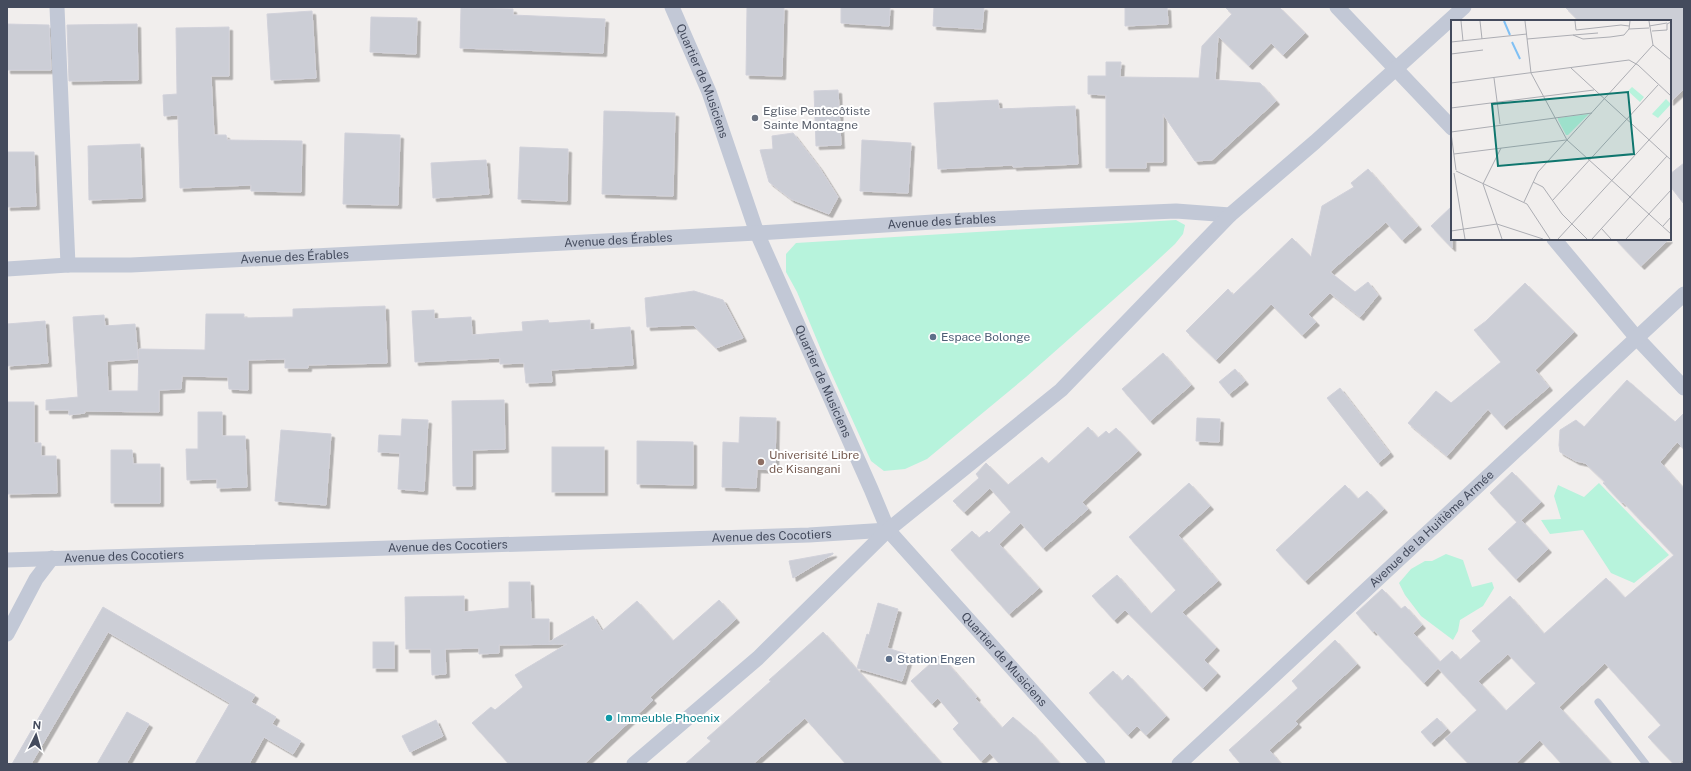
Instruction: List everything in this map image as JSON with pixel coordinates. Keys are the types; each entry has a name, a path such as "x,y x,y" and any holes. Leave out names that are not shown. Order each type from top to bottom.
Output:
{"street":[{"path":"57,7 68,265"},
{"name":"Quartier de Musiciens","path":"672,7 709,92 757,233 888,530 1098,764"},
{"path":"1337,7 1451,127"},
{"path":"634,764 758,658 888,530 1061,390 1230,215 1315,142 1464,7"},
{"name":"Avenue des Érables","path":"7,269 68,265 132,265 757,233 965,220 1143,212 1176,211 1230,215"},
{"path":"1555,240 1636,337 1684,388"},
{"name":"Avenue de la Huitième Armée","path":"1179,764 1636,337 1684,294"},
{"name":"Avenue des Cocotiers","path":"7,560 809,535 888,530"},
{"path":"8,628 36,579 52,558"}],"lane":[{"path":"1598,702 1646,764"}],"green space":[{"path":"1176,220 1185,225 1183,234 1175,244 1147,270 1026,377 927,459 905,469 884,471 871,461 824,357 797,292 786,272 786,254 796,243"},
{"path":"1599,483 1669,555 1634,583 1611,573 1583,530 1550,534 1541,520 1561,519 1554,496 1558,485 1584,497"},
{"path":"1446,554 1463,560 1472,587 1492,582 1494,588 1483,606 1460,620 1458,631 1453,640 1421,616 1405,595 1399,583 1411,569 1425,561 1432,561"}],"building":[{"path":"747,7 784,7 782,76 746,75"},
{"path":"841,7 890,7 889,26 841,23"},
{"path":"934,7 984,7 982,29 933,26"},
{"path":"1125,7 1167,7 1168,24 1125,26"},
{"path":"1225,7 1279,7 1305,33 1283,55 1271,43 1249,66 1218,36 1215,80 1260,83 1276,101 1212,160 1195,161 1163,114 1163,162 1146,162 1146,168 1106,168 1106,95 1088,94 1088,76 1106,76 1106,62 1121,62 1120,77 1199,78 1202,46 1232,14"},
{"path":"1565,7 1684,7 1684,89 1671,101 1671,20 1578,20"},
{"path":"461,8 513,9 513,15 605,19 603,53 460,48"},
{"path":"312,11 316,78 271,80 267,14"},
{"path":"371,17 417,18 416,54 370,52"},
{"path":"7,24 49,25 51,70 7,70"},
{"path":"137,24 138,80 69,81 67,25"},
{"path":"229,27 229,76 211,76 214,135 226,135 227,140 302,141 301,192 251,191 251,185 180,188 178,115 164,116 163,95 177,94 176,28"},
{"path":"838,90 841,145 816,146 814,91"},
{"path":"998,100 999,109 1075,106 1078,164 1013,167 1013,165 938,169 934,103"},
{"path":"604,111 675,113 673,196 602,194"},
{"path":"345,133 400,135 398,205 343,204"},
{"path":"793,133 819,167 838,197 829,214 791,199 769,182 760,150 773,149 772,136"},
{"path":"862,140 911,143 908,193 860,191"},
{"path":"140,144 142,198 89,200 88,146"},
{"path":"520,147 568,149 567,201 518,199"},
{"path":"7,152 34,152 36,206 7,207"},
{"path":"486,160 489,194 433,198 431,163"},
{"path":"1684,163 1684,204 1671,187 1671,173"},
{"path":"1368,169 1418,226 1402,240 1386,222 1330,272 1355,292 1368,282 1378,295 1360,317 1330,293 1308,314 1316,322 1302,335 1271,304 1216,360 1186,331 1228,289 1233,295 1292,238 1311,257 1322,206 1354,187 1351,183"},
{"path":"1451,207 1452,248 1431,226"},
{"path":"1616,240 1668,240 1641,266"},
{"path":"1525,283 1574,332 1535,370 1549,387 1503,426 1488,409 1447,456 1408,423 1436,391 1451,403 1501,362 1474,330 1486,321"},
{"path":"694,291 723,300 743,338 716,348 693,325 647,327 645,298"},
{"path":"385,306 387,363 308,365 308,368 285,368 285,359 248,360 248,390 229,389 228,377 182,376 181,389 159,390 159,412 84,411 85,413 69,415 69,410 46,410 46,400 78,397 73,317 104,315 105,326 135,324 138,359 107,361 108,391 138,391 139,349 205,350 206,314 244,314 244,318 293,317 293,309"},
{"path":"434,310 434,319 471,317 472,335 523,331 522,322 548,320 549,323 590,320 590,330 630,327 633,365 551,370 552,382 526,383 524,363 500,364 500,358 415,362 412,311"},
{"path":"45,321 48,363 7,366 7,324"},
{"path":"1163,353 1191,385 1150,421 1122,389"},
{"path":"1235,369 1245,381 1229,394 1219,382"},
{"path":"1627,380 1675,422 1684,413 1684,449 1677,442 1660,462 1684,489 1684,759 1678,764 1674,764 1648,737 1661,725 1605,663 1559,707 1612,764 1562,764 1540,740 1515,764 1469,764 1445,739 1477,710 1438,668 1424,683 1356,613 1382,589 1401,609 1405,606 1422,625 1413,633 1440,662 1452,651 1460,660 1481,641 1472,631 1510,596 1544,634 1606,578 1625,598 1674,555 1623,502 1622,503 1603,483 1605,482 1585,463 1576,461 1560,452 1560,430 1576,420 1584,427","holes":["1508,654 1536,683 1506,711 1478,681"]},
{"path":"1340,388 1390,453 1378,463 1327,398"},
{"path":"504,400 505,449 472,450 472,486 453,486 452,401"},
{"path":"7,402 34,402 34,443 41,443 41,456 56,456 57,493 7,494"},
{"path":"198,412 222,412 222,436 245,436 247,487 217,488 217,479 187,480 186,449 198,449"},
{"path":"740,417 776,418 775,470 757,469 756,488 722,487 723,442 739,443"},
{"path":"1197,418 1220,419 1219,442 1196,441"},
{"path":"402,419 428,420 424,491 398,489 400,453 378,452 379,435 401,436"},
{"path":"1088,427 1098,438 1106,431 1109,434 1116,428 1138,451 1082,502 1088,509 1043,548 1021,523 999,544 1039,588 1009,614 951,550 972,531 979,538 987,531 989,533 1011,512 990,488 964,512 953,501 979,478 976,474 986,463 1008,485 1042,457 1048,464"},
{"path":"281,430 331,434 326,505 275,501"},
{"path":"637,441 693,442 693,485 637,484"},
{"path":"552,447 604,447 604,492 552,492"},
{"path":"111,450 132,450 133,464 160,464 160,503 111,503"},
{"path":"1512,472 1541,502 1521,520 1548,549 1516,579 1488,549 1517,522 1490,493"},
{"path":"1189,483 1210,506 1178,535 1218,581 1182,612 1216,647 1204,660 1217,673 1203,688 1125,610 1114,620 1092,596 1117,575 1151,614 1176,590 1129,537"},
{"path":"1345,485 1358,499 1367,491 1384,509 1305,581 1276,550"},
{"path":"833,554 793,578 789,561"},
{"path":"509,582 530,582 531,619 549,619 549,642 593,616 602,631 637,601 673,641 719,600 736,619 650,697 653,700 584,764 509,764 472,723 491,707 495,710 523,687 515,675 567,644 499,645 499,653 479,654 479,648 445,649 446,674 432,675 431,649 406,649 405,597 464,596 464,612 509,608"},
{"path":"878,603 898,609 887,648 910,655 902,681 857,668 867,634 869,635"},
{"path":"103,607 255,695 251,702 276,717 272,724 301,741 293,754 264,737 249,764 195,764 230,703 108,632 31,764 12,764"},
{"path":"823,632 942,764 846,764 805,718 753,764 685,764 711,741 707,738"},
{"path":"1335,640 1357,664 1295,721 1298,724 1269,750 1281,764 1241,764 1229,750 1298,688 1292,681"},
{"path":"373,642 394,642 394,668 373,668"},
{"path":"940,655 1002,728 1013,717 1031,732 1060,764 1000,764 990,753 981,761 953,729 959,723 938,698 932,704 911,681"},
{"path":"1113,671 1122,681 1128,675 1166,716 1146,735 1137,726 1128,735 1089,693"},
{"path":"127,712 149,724 126,764 97,764"},
{"path":"1437,718 1447,729 1431,743 1421,732"},
{"path":"436,720 443,736 410,752 402,736"}],"place":[{"name":"Eglise Pentecôtiste Sainte Montagne","path":"755,118"},
{"name":"Espace Bolonge","path":"933,337"},
{"name":"Univerisité Libre de Kisangani","path":"761,462"},
{"name":"Station Engen","path":"889,659"},
{"name":"Immeuble Phoenix","path":"609,718"}]}
